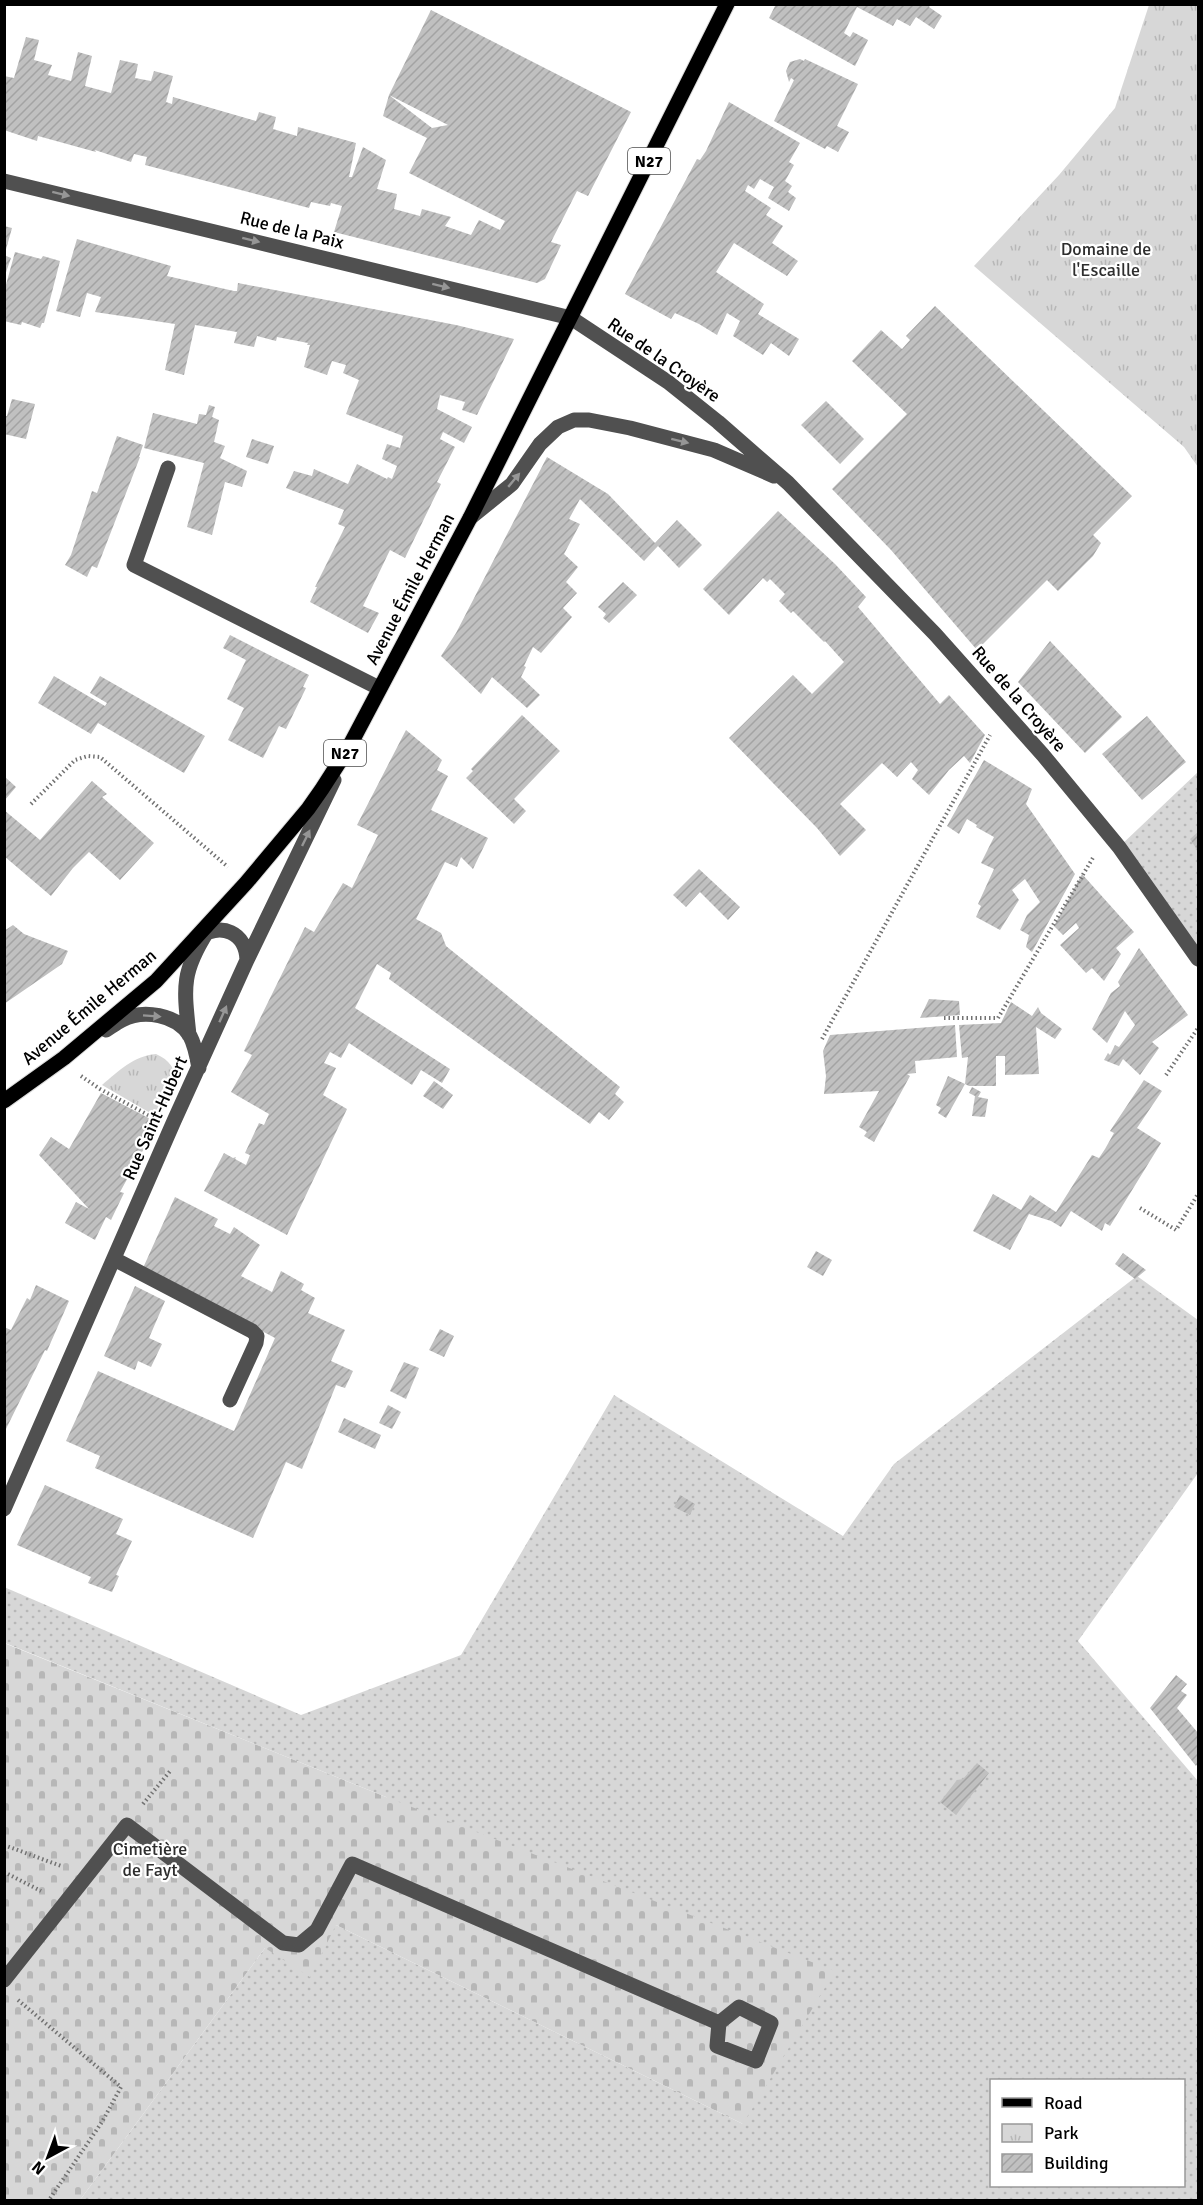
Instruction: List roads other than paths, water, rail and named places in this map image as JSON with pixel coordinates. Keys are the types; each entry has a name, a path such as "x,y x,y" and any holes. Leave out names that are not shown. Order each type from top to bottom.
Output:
{"main road":[{"name":"Avenue Émile Herman","path":"4,1101 64,1058 156,981 241,889 308,809 349,747 470,518 727,4"}],"street":[{"name":"Rue de la Paix","path":"4,181 571,318"},
{"name":"Rue de la Croyère","path":"571,318 668,382 788,483 935,634 1004,710 1107,833 1198,959"},
{"name":"Rue de la Croyère","path":"470,518 512,484 540,444 558,427 574,420 589,420 630,428 714,450 788,483"},
{"path":"168,468 134,565 380,688"},
{"name":"Rue Saint-Hubert","path":"4,1509 247,960 349,747"},
{"path":"189,1035 185,978 192,954 241,889"},
{"path":"191,944 207,932 221,930 241,940 246,949 247,960"},
{"path":"64,1058 123,1018 146,1014 164,1016 177,1022 189,1035 196,1050 199,1068"},
{"path":"114,1259 252,1331 257,1336 230,1400"},
{"path":"4,1980 127,1826 283,1944 299,1946 317,1930 352,1864 720,2023"}],"park label":[{"name":"Domaine de l'Escaille","path":"1106,259"},
{"name":"Cimetière de Fayt","path":"150,1859"}]}
